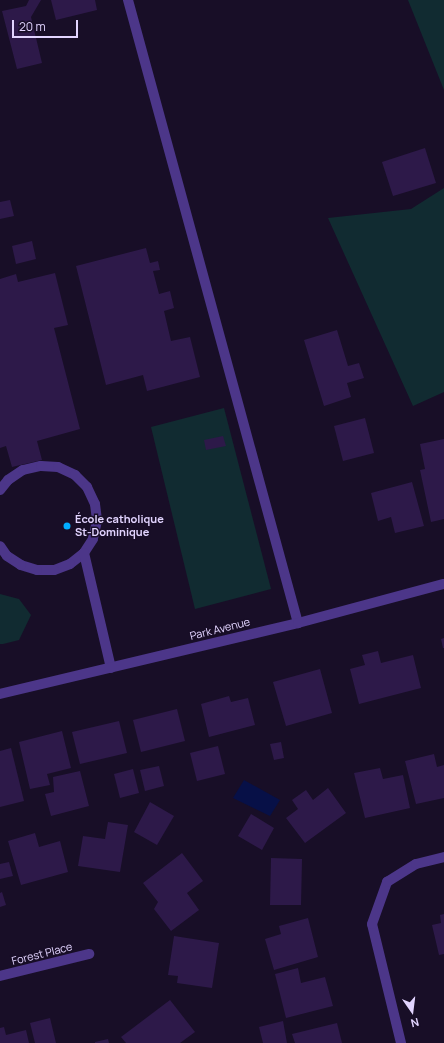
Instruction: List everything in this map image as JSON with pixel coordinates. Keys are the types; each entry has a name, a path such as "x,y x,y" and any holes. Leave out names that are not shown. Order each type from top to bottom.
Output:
{"street":[{"path":"128,0 298,623"},
{"path":"0,490 8,480 23,470 41,466 58,467 75,475 87,487 96,510 97,522 93,539 84,553 70,564 60,568 37,570 21,565 8,556 0,546"},
{"path":"84,553 111,668"},
{"name":"Park Avenue","path":"0,694 298,623 444,584"},
{"path":"401,1043 372,924 387,882 416,864 444,857"},
{"name":"Forest Place","path":"0,976 90,954"}],"green space":[{"path":"408,0 444,0 444,90"},
{"path":"444,188 444,392 413,406 328,218 411,209"},
{"path":"224,408 271,589 195,609 151,427"},
{"path":"0,594 19,599 31,615 19,640 3,644 0,644"}],"shaded area":[{"path":"244,780 280,800 270,816 233,798"}],"building":[{"path":"29,0 41,0 31,17 42,63 17,69 2,11 26,6"},
{"path":"51,0 95,0 97,10 56,20"},
{"path":"425,148 436,183 393,196 382,162"},
{"path":"10,200 14,216 0,219 0,202"},
{"path":"32,241 36,259 16,264 12,246"},
{"path":"146,248 150,263 158,261 160,270 153,271 159,294 170,291 174,308 164,311 171,341 190,337 200,377 147,391 143,375 106,385 76,266"},
{"path":"55,273 68,325 54,328 80,429 37,441 42,460 12,467 6,446 0,448 0,279 16,274 18,282"},
{"path":"337,330 348,366 359,363 364,378 347,383 351,397 324,406 304,340"},
{"path":"365,418 374,453 343,461 334,426"},
{"path":"223,436 226,446 206,450 204,440"},
{"path":"444,439 444,519 431,522 420,470 425,469 420,444"},
{"path":"412,482 424,526 395,533 391,517 378,521 371,493"},
{"path":"444,638 444,648 443,648 441,639"},
{"path":"378,651 381,663 413,655 421,688 359,704 350,669 365,665 362,655"},
{"path":"320,669 332,713 286,726 273,682"},
{"path":"229,696 231,702 248,698 255,725 209,737 201,704"},
{"path":"177,709 185,741 141,752 133,720"},
{"path":"119,721 127,753 80,764 72,732"},
{"path":"62,731 71,768 47,774 50,785 30,789 19,742"},
{"path":"281,742 284,758 274,760 270,744"},
{"path":"218,746 225,774 197,781 190,753"},
{"path":"11,748 24,801 0,807 0,751"},
{"path":"434,754 437,767 444,765 444,798 416,804 405,761"},
{"path":"159,766 164,786 145,791 140,770"},
{"path":"380,768 383,779 403,775 410,808 365,818 354,773"},
{"path":"133,769 139,793 120,798 114,774"},
{"path":"80,771 89,806 51,816 45,794 54,792 53,777"},
{"path":"328,788 346,813 305,843 286,818 298,809 292,800 306,790 313,800"},
{"path":"150,802 174,816 157,845 134,832"},
{"path":"251,814 274,828 262,850 238,836"},
{"path":"108,822 128,825 120,872 78,866 83,836 105,839"},
{"path":"35,833 39,847 60,841 68,872 21,885 8,841"},
{"path":"182,853 203,881 187,893 199,910 171,931 154,909 158,902 143,883"},
{"path":"271,858 302,859 301,905 270,905"},
{"path":"9,862 13,876 0,879 0,864"},
{"path":"2,892 6,905 0,907 0,893"},
{"path":"444,914 444,954 439,955 432,925 441,923 440,915"},
{"path":"308,918 318,957 274,970 265,939 281,934 279,926"},
{"path":"174,936 219,943 212,988 177,983 178,976 168,975"},
{"path":"298,968 301,983 325,977 333,1006 286,1018 275,974"},
{"path":"170,1000 195,1032 180,1043 126,1043 121,1037"},
{"path":"50,1018 56,1043 35,1043 30,1023"},
{"path":"283,1021 287,1043 263,1043 259,1027"},
{"path":"337,1023 342,1043 295,1043 292,1034"},
{"path":"4,1027 6,1035 26,1030 29,1043 0,1043 0,1028"},
{"path":"108,1039 109,1043 95,1043 95,1042"}],"place":[{"name":"École catholique St-Dominique","path":"67,526"}]}
